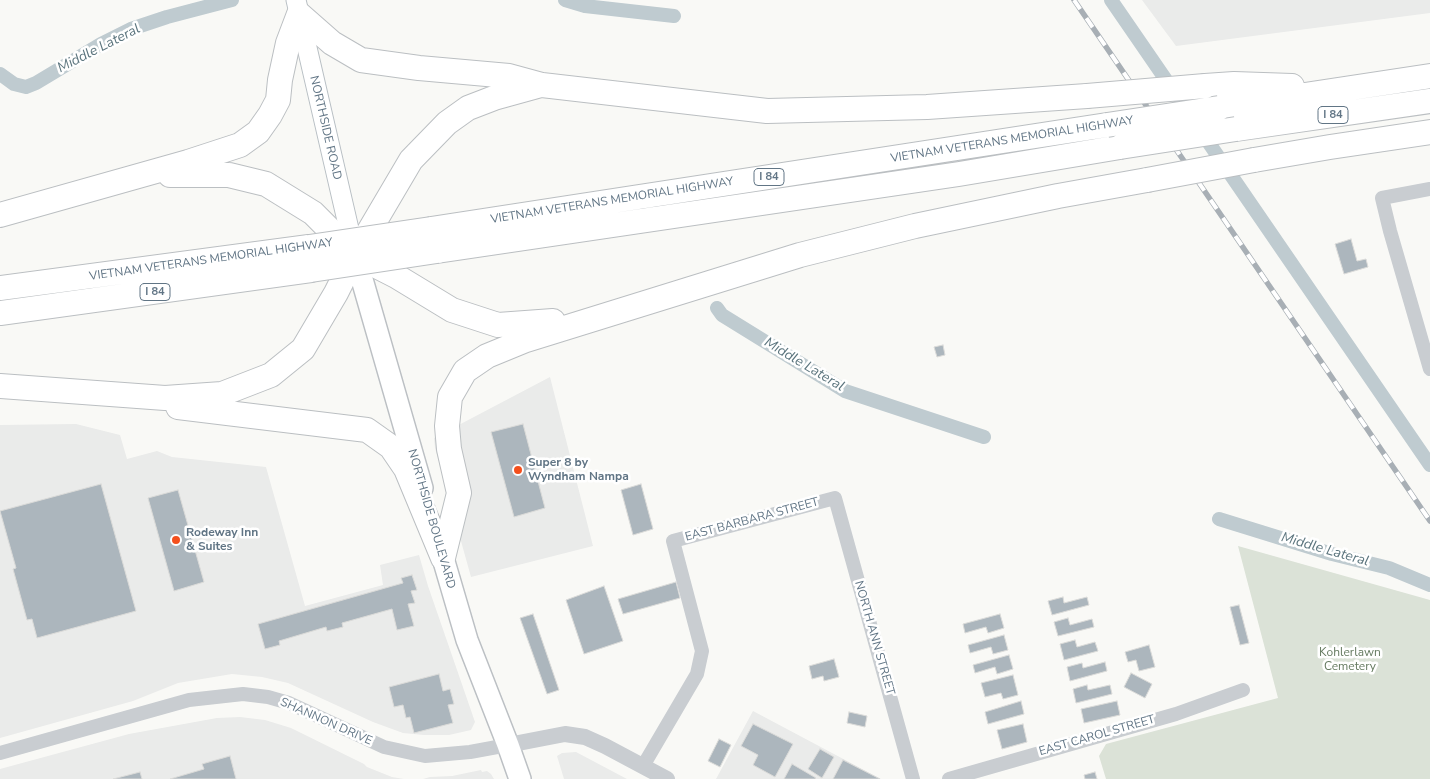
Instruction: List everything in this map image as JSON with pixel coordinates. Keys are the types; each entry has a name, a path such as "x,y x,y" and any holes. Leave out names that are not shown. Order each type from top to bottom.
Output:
{"highway":[{"path":"297,7 332,43 361,60 419,68 509,76 542,85 767,111 927,107 1234,84 1346,88"},
{"path":"0,215 240,145 258,132 270,116 278,100 280,80 297,7"},
{"name":"VIETNAM VETERANS MEMORIAL HIGHWAY","path":"0,313 311,270 434,240 1106,125 1430,76"},
{"path":"0,386 165,398 222,394 271,375 303,349 411,160 447,123 468,108 542,85"},
{"name":"VIETNAM VETERANS MEMORIAL HIGHWAY","path":"0,288 309,247 434,240 959,174 1120,146 1430,101"},
{"path":"443,558 459,493 449,449 447,426 450,397 465,371 487,356 526,340 800,255 915,226 1058,196 1330,146 1430,132"},
{"path":"125,179 174,174 229,175 266,184 313,213 355,255 396,276 452,310 498,325 544,322 628,309"},
{"path":"105,394 179,408 367,430 390,447 406,469 443,558"}],"main road":[{"name":"NORTHSIDE ROAD","path":"297,7 355,255"},
{"name":"NORTHSIDE BOULEVARD","path":"355,255 467,640 520,779"}],"street":[{"path":"1430,189 1382,198 1430,369"},
{"name":"EAST BARBARA STREET","path":"643,766 697,674 702,650 673,542 835,498"},
{"name":"NORTH ANN STREET","path":"835,498 913,779"},
{"name":"EAST CAROL STREET","path":"949,779 1176,714 1243,690"},
{"name":"SHANNON DRIVE","path":"0,753 189,700 243,694 268,697 289,703 384,747 425,756 470,752 508,745"},
{"path":"508,745 565,734 585,737 667,779"}],"shaded area":[{"path":"1142,0 1430,0 1430,13 1176,46"},
{"path":"550,377 593,546 471,577 435,448 434,438"},
{"path":"76,424 120,435 127,459 157,451 172,457 266,467 305,606 383,585 380,565 419,555 475,722 471,730 449,735 403,733 373,722 288,683 262,677 232,674 178,683 133,701 0,738 0,425"},
{"path":"753,711 881,779 716,779"},
{"path":"240,717 265,720 291,728 367,767 392,777 404,779 0,779 0,769 129,734 217,718"},
{"path":"576,752 627,779 564,779 557,756 562,753"},
{"path":"481,770 482,772 487,771 494,779 423,779 452,776"}],"green space":[{"name":"Kohlerlawn Cemetery","path":"1238,546 1430,600 1430,779 1106,779 1099,756 1106,744 1278,698"}],"building":[{"path":"1351,239 1357,261 1366,259 1368,267 1344,274 1335,244"},
{"path":"943,345 945,355 937,357 934,347"},
{"name":"Super 8 by Wyndham Nampa","path":"523,424 545,508 514,517 491,432"},
{"path":"101,484 136,611 37,638 32,619 27,620 13,569 16,568 0,511"},
{"path":"641,484 653,529 633,535 621,490"},
{"name":"Rodeway Inn & Suites","path":"178,490 204,582 174,591 148,498"},
{"path":"412,575 417,590 411,591 415,603 408,604 414,626 397,630 392,609 342,623 343,627 327,631 326,627 279,641 280,645 265,649 258,624 403,583 401,578"},
{"path":"676,582 680,598 623,614 618,599"},
{"path":"604,586 623,641 584,654 566,600"},
{"path":"1063,597 1064,603 1087,597 1089,605 1052,615 1048,601"},
{"path":"1239,605 1249,643 1240,645 1230,607"},
{"path":"533,614 559,690 547,694 520,618"},
{"path":"1000,614 1004,628 988,633 986,627 965,633 963,624"},
{"path":"1068,618 1070,625 1092,619 1094,627 1058,636 1054,622"},
{"path":"1004,635 1008,650 993,654 991,647 970,653 968,645"},
{"path":"1075,640 1077,647 1095,642 1098,651 1064,660 1060,644"},
{"path":"1149,645 1155,667 1139,671 1136,660 1128,662 1125,652"},
{"path":"1009,655 1013,669 997,674 995,667 975,673 973,665"},
{"path":"834,659 839,677 824,681 823,676 812,679 809,666"},
{"path":"1105,662 1107,671 1070,681 1067,667 1082,663 1083,668"},
{"path":"1131,673 1152,684 1145,698 1124,687"},
{"path":"439,674 443,691 450,689 454,704 448,705 453,723 414,733 410,717 406,718 403,705 394,707 389,687"},
{"path":"1013,675 1018,695 1003,699 1001,693 985,697 981,683"},
{"path":"1087,685 1088,690 1110,685 1112,694 1076,703 1073,689"},
{"path":"1021,701 1024,714 988,724 985,712"},
{"path":"1117,701 1120,715 1084,723 1081,709"},
{"path":"849,712 867,716 865,727 847,723"},
{"path":"753,724 793,744 775,777 753,765 758,755 741,746"},
{"path":"1023,724 1027,742 1002,749 997,730"},
{"path":"719,739 731,745 720,767 708,761"},
{"path":"820,749 834,757 822,778 808,769"},
{"path":"230,756 236,779 170,779 204,769 202,764"},
{"path":"843,760 880,779 833,779"},
{"path":"792,764 816,778 784,779"},
{"path":"140,772 142,779 113,779"},
{"path":"1095,772 1097,779 1085,779 1084,775"}],"waterway":[{"name":"Middle Lateral","path":"0,74 14,84 26,87 131,29 167,17 232,0"},
{"name":"Middle Lateral","path":"565,0 585,6 674,16"},
{"path":"1111,0 1175,93"},
{"path":"1200,130 1430,465"},
{"name":"Middle Lateral","path":"717,308 722,315 845,391 984,437"},
{"name":"Middle Lateral","path":"1219,519 1332,554 1389,568 1430,585"}],"railway":[{"path":"1074,0 1430,521"}],"place":[{"name":"Super 8 by Wyndham Nampa","path":"518,470"},
{"name":"Rodeway Inn & Suites","path":"176,540"}]}
